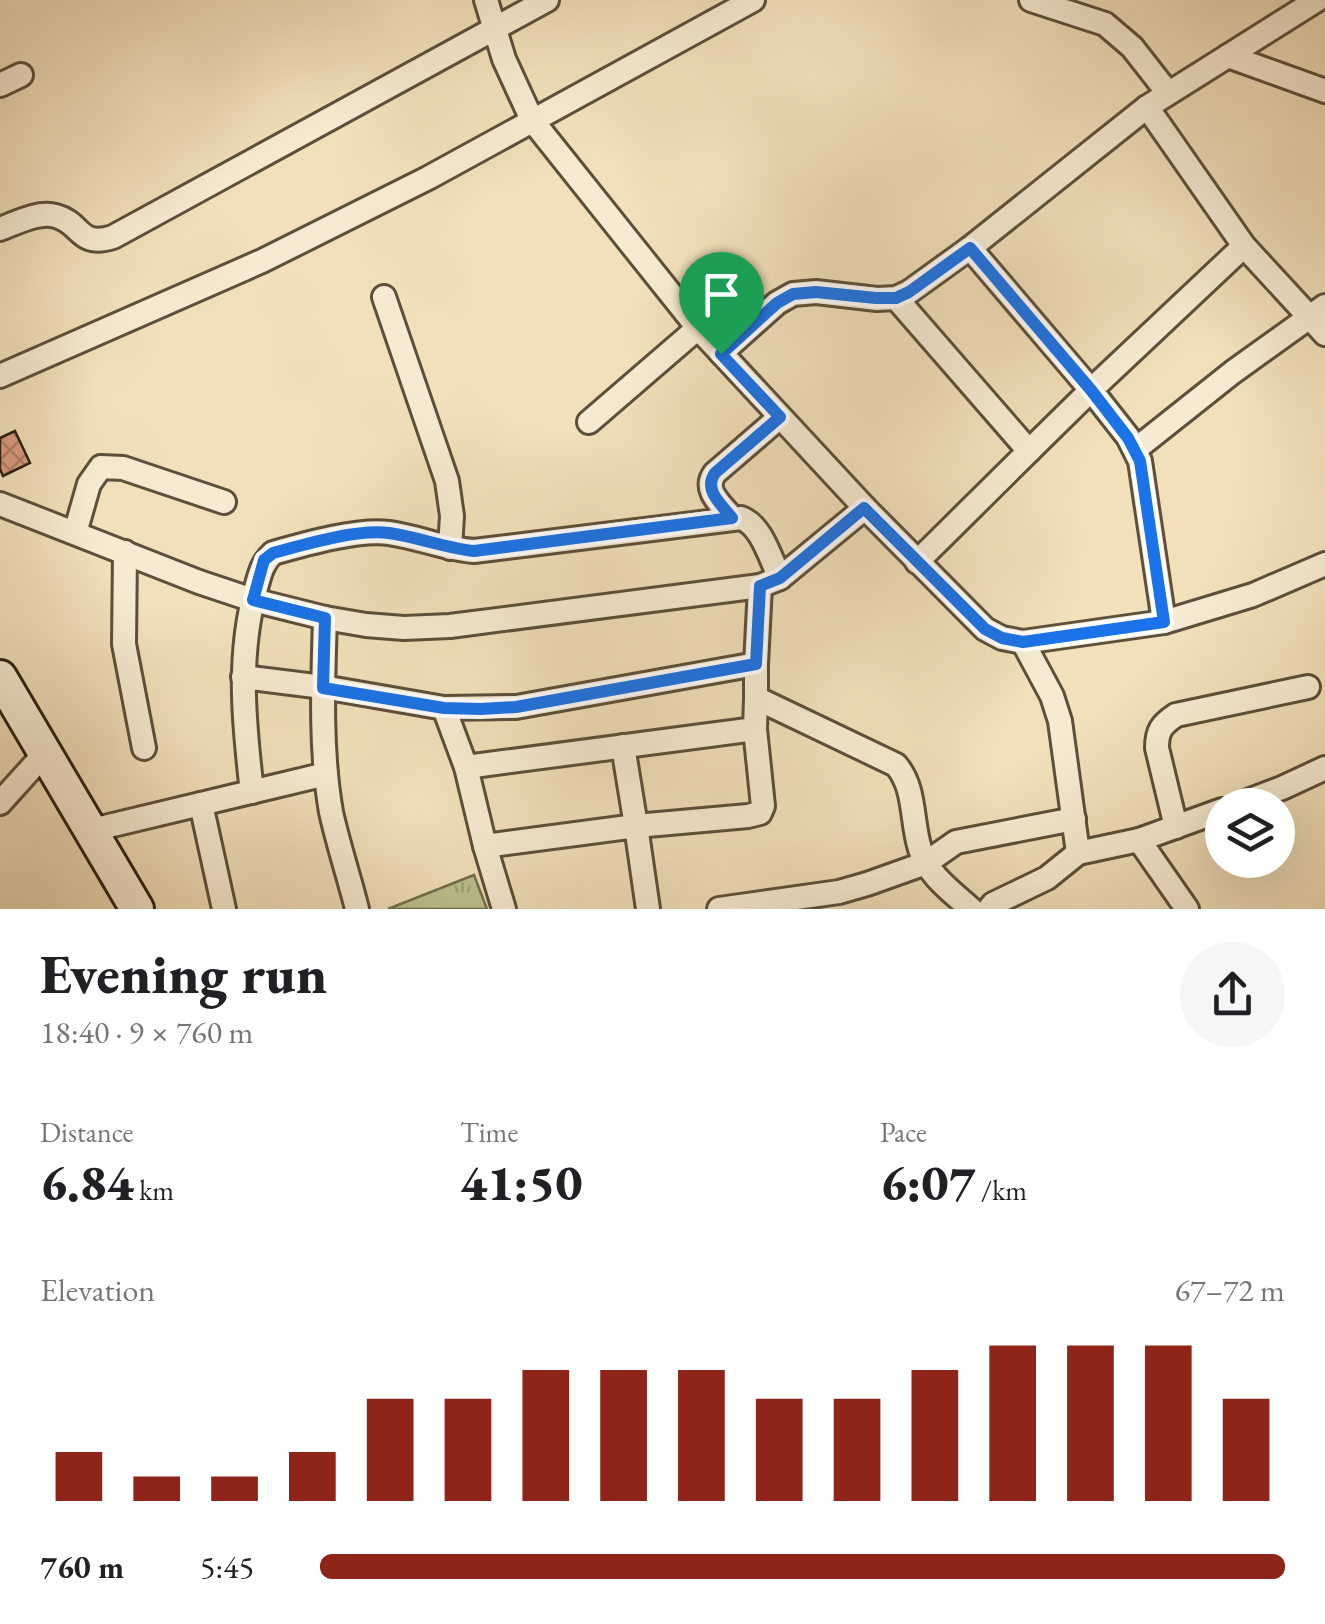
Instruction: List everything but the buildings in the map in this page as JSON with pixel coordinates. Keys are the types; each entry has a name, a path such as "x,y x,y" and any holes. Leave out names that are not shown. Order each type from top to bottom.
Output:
{"street":[{"path":"486,0 514,85 532,120 721,354 864,508 985,629 1002,638 1023,642 1164,622 1253,595 1325,564"},
{"path":"0,229 48,215 69,222 82,237 113,237 546,0"},
{"path":"0,376 262,261 428,178 753,0"},
{"path":"1032,0 1093,19 1118,33 1168,92"},
{"path":"721,354 777,303 793,294 896,298 909,292 1147,107 1317,0"},
{"path":"1228,56 1325,91"},
{"path":"1136,449 1233,372 1320,319 1244,246 1147,107"},
{"path":"917,562 1244,246"},
{"path":"970,248 1136,449 1164,622"},
{"path":"384,297 446,481 452,516 450,548"},
{"path":"896,298 1029,452"},
{"path":"589,422 698,328"},
{"path":"732,518 710,489 710,480 780,417"},
{"path":"75,532 90,484 102,467 123,468 224,502"},
{"path":"0,504 253,600 325,618 404,628 450,626 770,582 864,508"},
{"path":"252,792 243,677 253,600 264,560 273,553 367,532 398,534 450,548 489,550 732,518 750,521 758,532 770,582 756,664 755,729 763,806 760,814 485,846"},
{"path":"126,552 124,644 144,748"},
{"path":"325,618 326,774 332,814 357,909"},
{"path":"1023,642 1052,696 1060,722 1078,853"},
{"path":"243,677 444,708 516,707 756,664"},
{"path":"0,677 136,909"},
{"path":"1176,827 1158,748 1157,735 1162,724 1176,715 1308,687"},
{"path":"756,698 896,766 904,774 926,863 971,909"},
{"path":"444,708 466,767 504,909"},
{"path":"466,767 755,729"},
{"path":"624,746 648,909"},
{"path":"0,804 46,752"},
{"path":"1277,788 1325,768"},
{"path":"92,830 326,774"},
{"path":"201,804 224,909"},
{"path":"989,909 1047,878 1078,853 1139,840 1205,816"},
{"path":"719,909 838,892 926,863 956,842 1074,819"},
{"path":"1139,840 1187,909"}],"green space":[{"path":"474,875 487,909 388,909"}],"route":[{"path":"970,248 1136,449 1164,622 1023,642 1002,638 985,629 864,508 780,578 760,586 756,664 516,707 444,708 323,688 325,618 253,600 264,560 273,553 367,532 398,534 474,551 732,518 710,489 710,480 780,417 721,354 777,303 793,294 896,298 970,248"}]}
